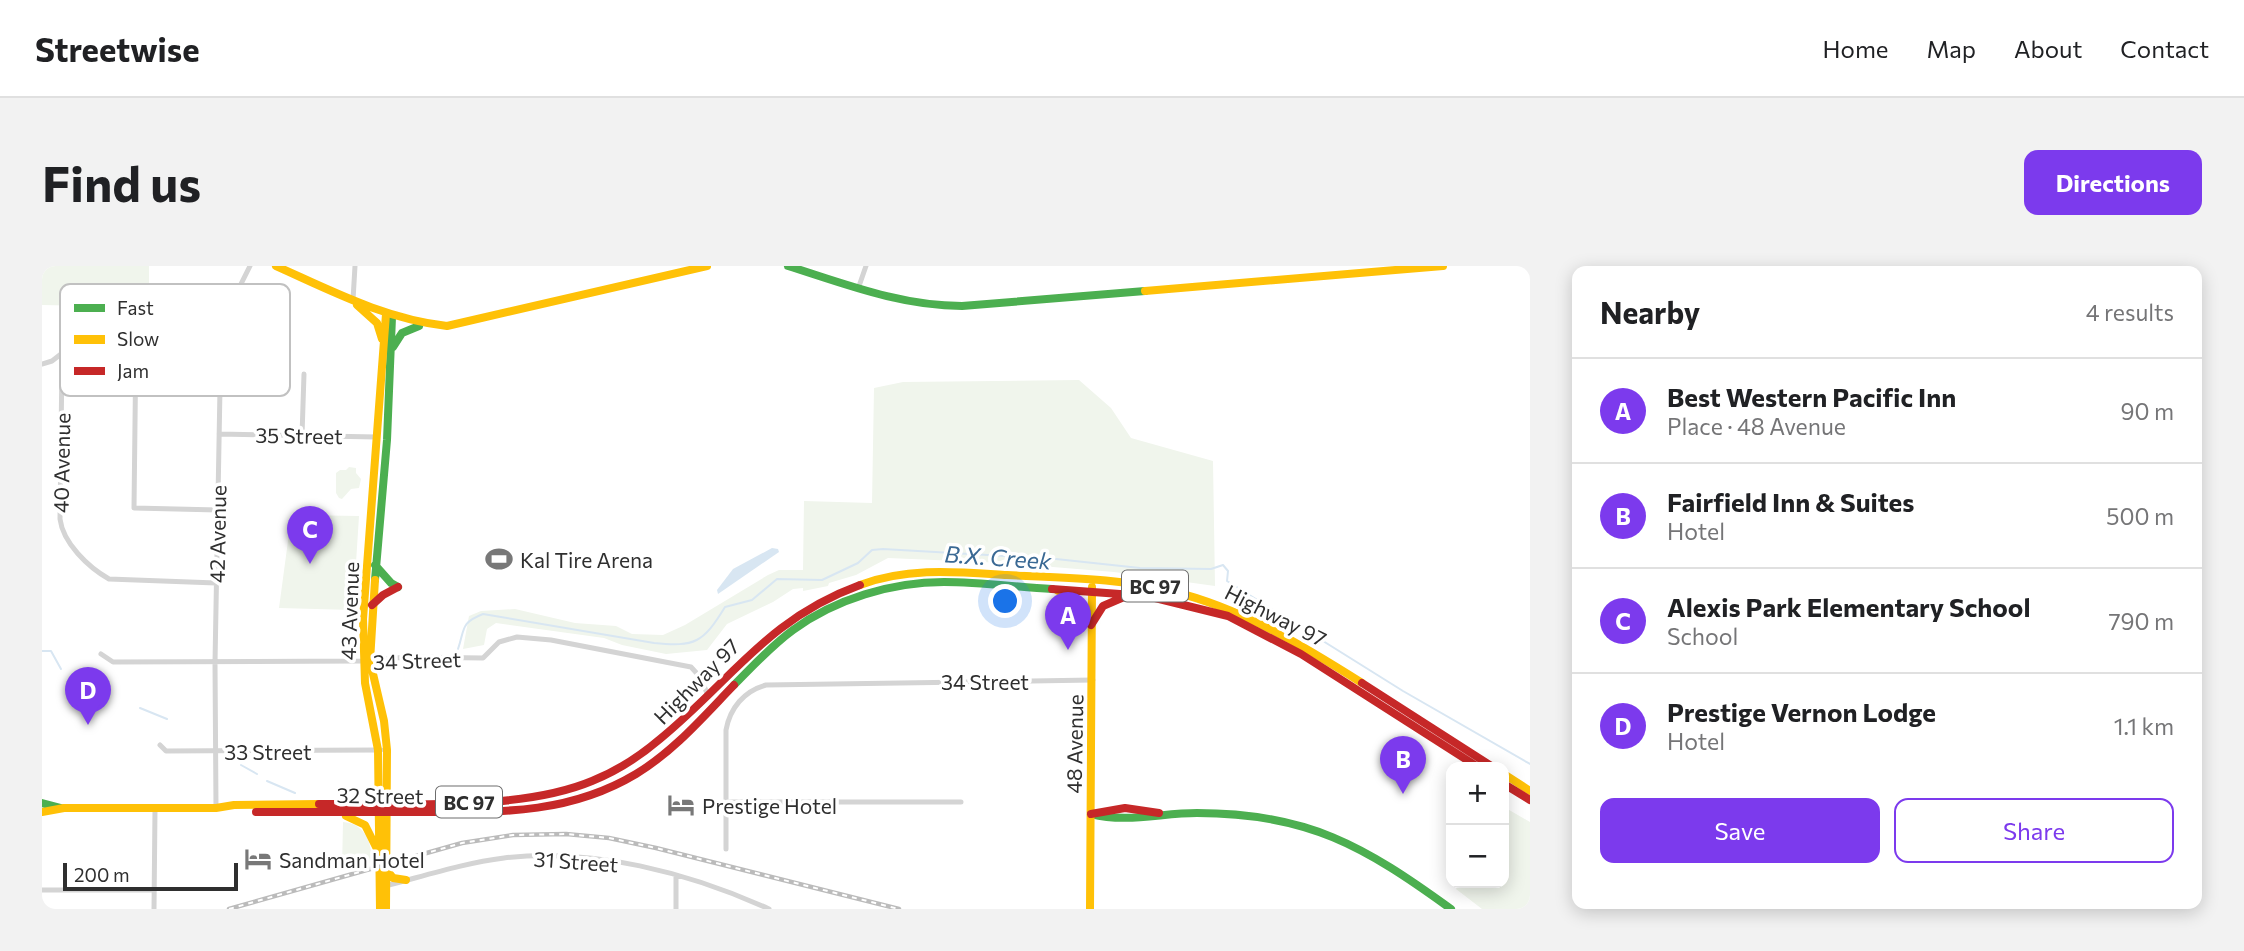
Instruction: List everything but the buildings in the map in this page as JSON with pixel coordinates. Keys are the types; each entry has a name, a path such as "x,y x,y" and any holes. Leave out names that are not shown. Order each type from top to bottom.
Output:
{"main road":[{"path":"276,266 297,271 389,316 425,325"},
{"path":"392,351 402,333 412,327 447,326 707,266"},
{"path":"788,266 909,302 962,306 1443,266"},
{"path":"350,299 377,323 383,344"},
{"name":"43 Avenue","path":"380,909 386,869 383,808 363,619 383,344 389,316"},
{"name":"43 Avenue","path":"386,909 379,853 387,750 384,721 367,661 387,440 392,351 389,316"},
{"path":"372,605 398,587 375,565"},
{"name":"Highway 97","path":"651,749 754,649 788,620 853,587 891,576 940,571 1092,580 1166,588 1219,604 1275,630 1389,705"},
{"name":"48 Avenue","path":"1090,909 1092,580"},
{"name":"Highway 97","path":"691,732 761,657 794,629 842,602 894,586 943,582 1091,590 1139,595 1198,607 1228,616 1389,705"},
{"path":"1049,588 1077,600 1091,625"},
{"path":"1091,625 1100,607 1107,602 1139,595"},
{"name":"BC 97","path":"1389,705 1471,762"},
{"name":"BC 97","path":"1389,705 1485,762"},
{"name":"32 Street","path":"42,812 64,808 216,808 234,805 510,812 541,809 575,801 614,786 656,761 691,732"},
{"name":"32 Street","path":"216,808 234,812 330,812 515,800 571,789 611,772 651,749"},
{"path":"1509,777 1530,791"},
{"path":"1509,786 1530,800"},
{"name":"32 Street","path":"42,803 64,808"},
{"path":"330,812 360,821 371,833 379,853"},
{"path":"1091,814 1100,817 1227,814 1299,824 1359,847 1451,909"},
{"path":"386,869 393,878 406,880"}],"street":[{"name":"42 Avenue","path":"241,284 250,266"},
{"path":"350,299 355,266"},
{"path":"858,289 866,266"},
{"path":"42,364 60,355"},
{"path":"302,436 304,374"},
{"name":"40 Avenue","path":"62,396 61,530 66,540 99,573 109,579 216,583"},
{"path":"135,396 134,508 218,510"},
{"name":"42 Avenue","path":"216,808 215,663 220,396"},
{"name":"35 Street","path":"219,434 378,437"},
{"name":"34 Street","path":"101,654 113,662 215,663 367,661 407,657 483,658 499,642 517,637 551,640 691,667 701,678 708,696"},
{"name":"34 Street","path":"726,849 728,718 737,704 754,688 766,685 903,681 1093,680"},
{"name":"33 Street","path":"160,746 166,751 387,750"},
{"path":"571,789 575,801"},
{"path":"726,802 961,802"},
{"path":"154,909 155,809"},
{"name":"31 Street","path":"383,886 504,858 559,855 610,860 676,876 726,889 769,909"},
{"path":"676,876 676,909"},
{"path":"42,890 154,890"}],"shaded area":[{"path":"42,266 149,266 149,284 60,284 60,305 42,305"},
{"path":"1079,380 1111,408 1131,438 1213,461 1215,586 1114,572 1004,563 888,558 856,575 829,583 828,586 803,591 803,588 793,589 773,602 727,624 707,650 666,654 622,645 604,638 496,623 487,629 484,645 463,649 469,616 481,611 515,609 575,623 616,626 632,634 663,635 685,625 768,575 779,570 803,570 804,501 872,503 874,388 903,382"},
{"path":"349,467 356,468 361,479 359,488 351,489 342,499 336,493 336,473"},
{"path":"298,515 359,516 353,610 279,608 290,526"},
{"path":"772,548 778,549 779,552 718,594 717,590 733,569"},
{"path":"1509,810 1530,822 1530,909 1482,909 1456,889 1509,888"},
{"path":"343,822 356,826 365,835 372,862 342,868"}],"waterway":[{"name":"B.X. Creek","path":"458,649 467,624 483,614 654,643 689,643 704,635 725,607 752,600 777,579 822,580 858,563 872,550 1056,559 1140,568 1211,569 1223,565 1228,571 1227,581 1403,691 1530,764"},
{"name":"B.X. Creek","path":"42,651 51,651 61,669"},
{"name":"B.X. Creek","path":"140,708 167,719"},
{"name":"B.X. Creek","path":"241,765 257,774"},
{"name":"B.X. Creek","path":"267,781 295,793"}],"railway":[{"path":"229,909 462,843 513,835 566,834 609,838 656,848 899,909"}],"traffic: fast":[{"path":"788,266 874,293 939,305 962,306 1145,291"},
{"path":"375,580 387,440 392,317"},
{"path":"393,347 402,333 419,326"},
{"path":"375,565 398,587"},
{"path":"734,685 793,630 827,609 865,594 904,585 944,582 1052,589"},
{"path":"42,803 61,808"},
{"path":"1091,814 1118,818 1184,813 1236,815 1271,819 1303,827 1362,851 1451,909"}],"traffic: slow":[{"path":"276,266 380,311 447,326 707,266"},
{"path":"1145,291 1443,266"},
{"path":"357,305 377,323 382,339"},
{"path":"380,909 378,750 365,683 363,619 386,314"},
{"path":"860,585 896,575 951,572 1131,583 1171,591 1222,607 1294,642 1362,683"},
{"path":"375,580 370,661 384,721 387,750 386,909"},
{"path":"1090,909 1092,587"},
{"path":"1058,591 1077,600 1091,625"},
{"path":"1509,777 1530,791"},
{"path":"42,812 64,808 216,808 234,805 319,804"},
{"path":"346,816 365,825 379,853"},
{"path":"386,869 393,878 406,880"}],"traffic: jam":[{"path":"319,804 494,802 530,798 592,781 619,768 652,745 775,633 828,599 860,585"},
{"path":"372,605 398,587"},
{"path":"1052,589 1147,596 1228,616 1301,654 1470,762"},
{"path":"1091,625 1103,606 1124,597"},
{"path":"1362,683 1485,762"},
{"path":"256,812 501,811 529,809 583,798 610,788 650,765 688,733 734,685"},
{"path":"1509,787 1530,800"},
{"path":"1091,814 1125,808 1159,813"}],"place":[{"name":"Kal Tire Arena","path":"499,559"},
{"name":"Alexis Park Elementary School","path":"310,564"},
{"name":"Best Western Pacific Inn","path":"1068,650"},
{"name":"Prestige Vernon Lodge","path":"88,725"},
{"name":"Fairfield Inn & Suites","path":"1403,794"},
{"name":"Prestige Hotel","path":"681,805"},
{"name":"Sandman Hotel","path":"258,859"}]}
